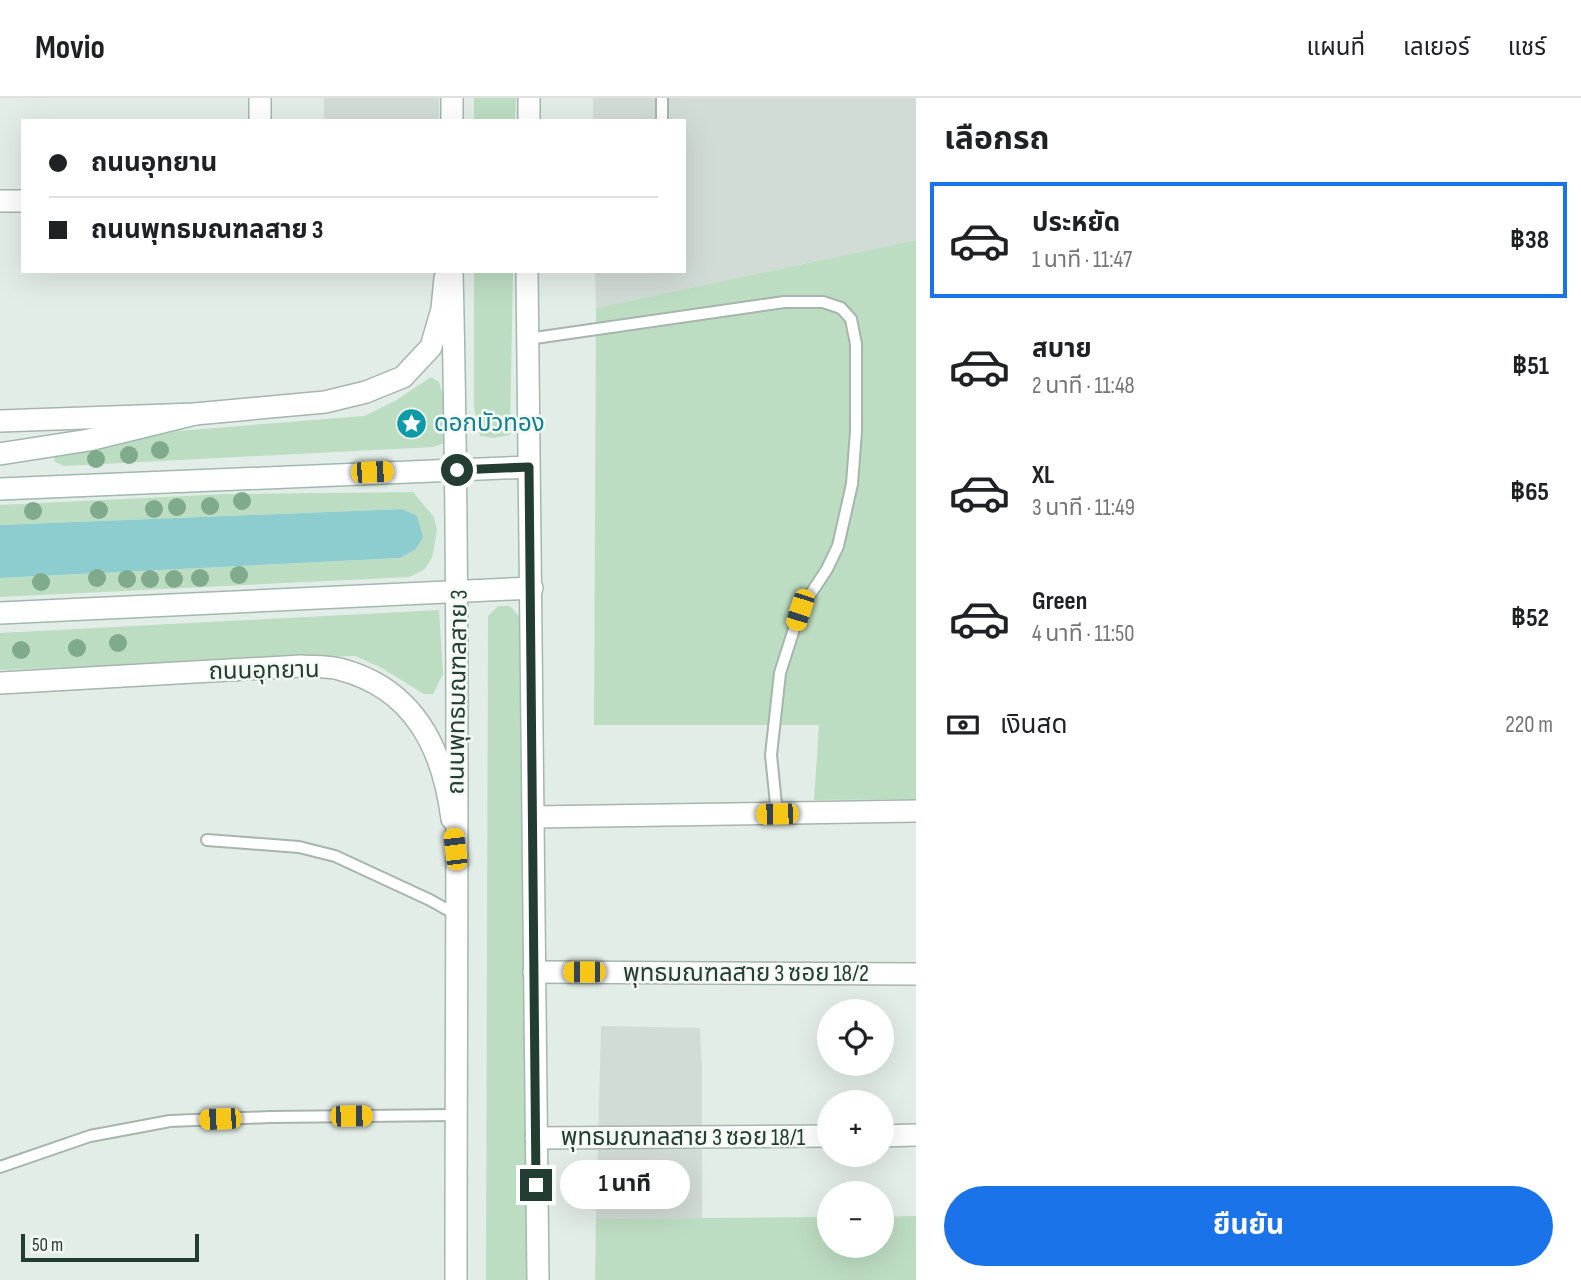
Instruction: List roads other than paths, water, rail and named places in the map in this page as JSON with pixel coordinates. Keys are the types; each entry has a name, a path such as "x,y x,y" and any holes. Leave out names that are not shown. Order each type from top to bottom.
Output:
{"main road":[{"path":"260,98 260,119"},
{"path":"452,98 452,119"},
{"path":"528,119 529,98"},
{"path":"0,201 21,201"},
{"path":"0,421 195,414 325,402 366,392 403,377 431,347 442,309 446,273"},
{"name":"ถนนพุทธมณฑลสาย 3","path":"452,273 458,591 455,849 456,1280"},
{"path":"527,273 538,1280"},
{"path":"0,454 89,440 195,414"},
{"path":"0,489 529,467"},
{"path":"0,613 532,588"},
{"name":"ถนนอุทยาน","path":"0,683 301,666 337,669 363,677 389,690 422,723 444,778 455,849"},
{"path":"534,817 916,811"},
{"name":"พุทธมณฑลสาย 3 ซอย 18/2","path":"534,972 916,974"},
{"path":"894,1136 916,1135"},
{"name":"พุทธมณฑลสาย 3 ซอย 18/1","path":"536,1138 817,1136"}],"lane":[{"path":"662,98 662,119"},
{"path":"527,339 784,302 823,302 841,309 852,319 856,344 856,419 852,484 838,546 827,569 800,610 780,673 771,755 777,814"},
{"path":"207,840 299,847 335,856 455,914"},
{"path":"0,1167 90,1136 170,1121 456,1115"}],"water":[{"path":"402,509 417,516 423,537 416,549 400,558 0,578 0,525"}],"place":[{"name":"ดอกบัวทอง","path":"411,423"}]}
